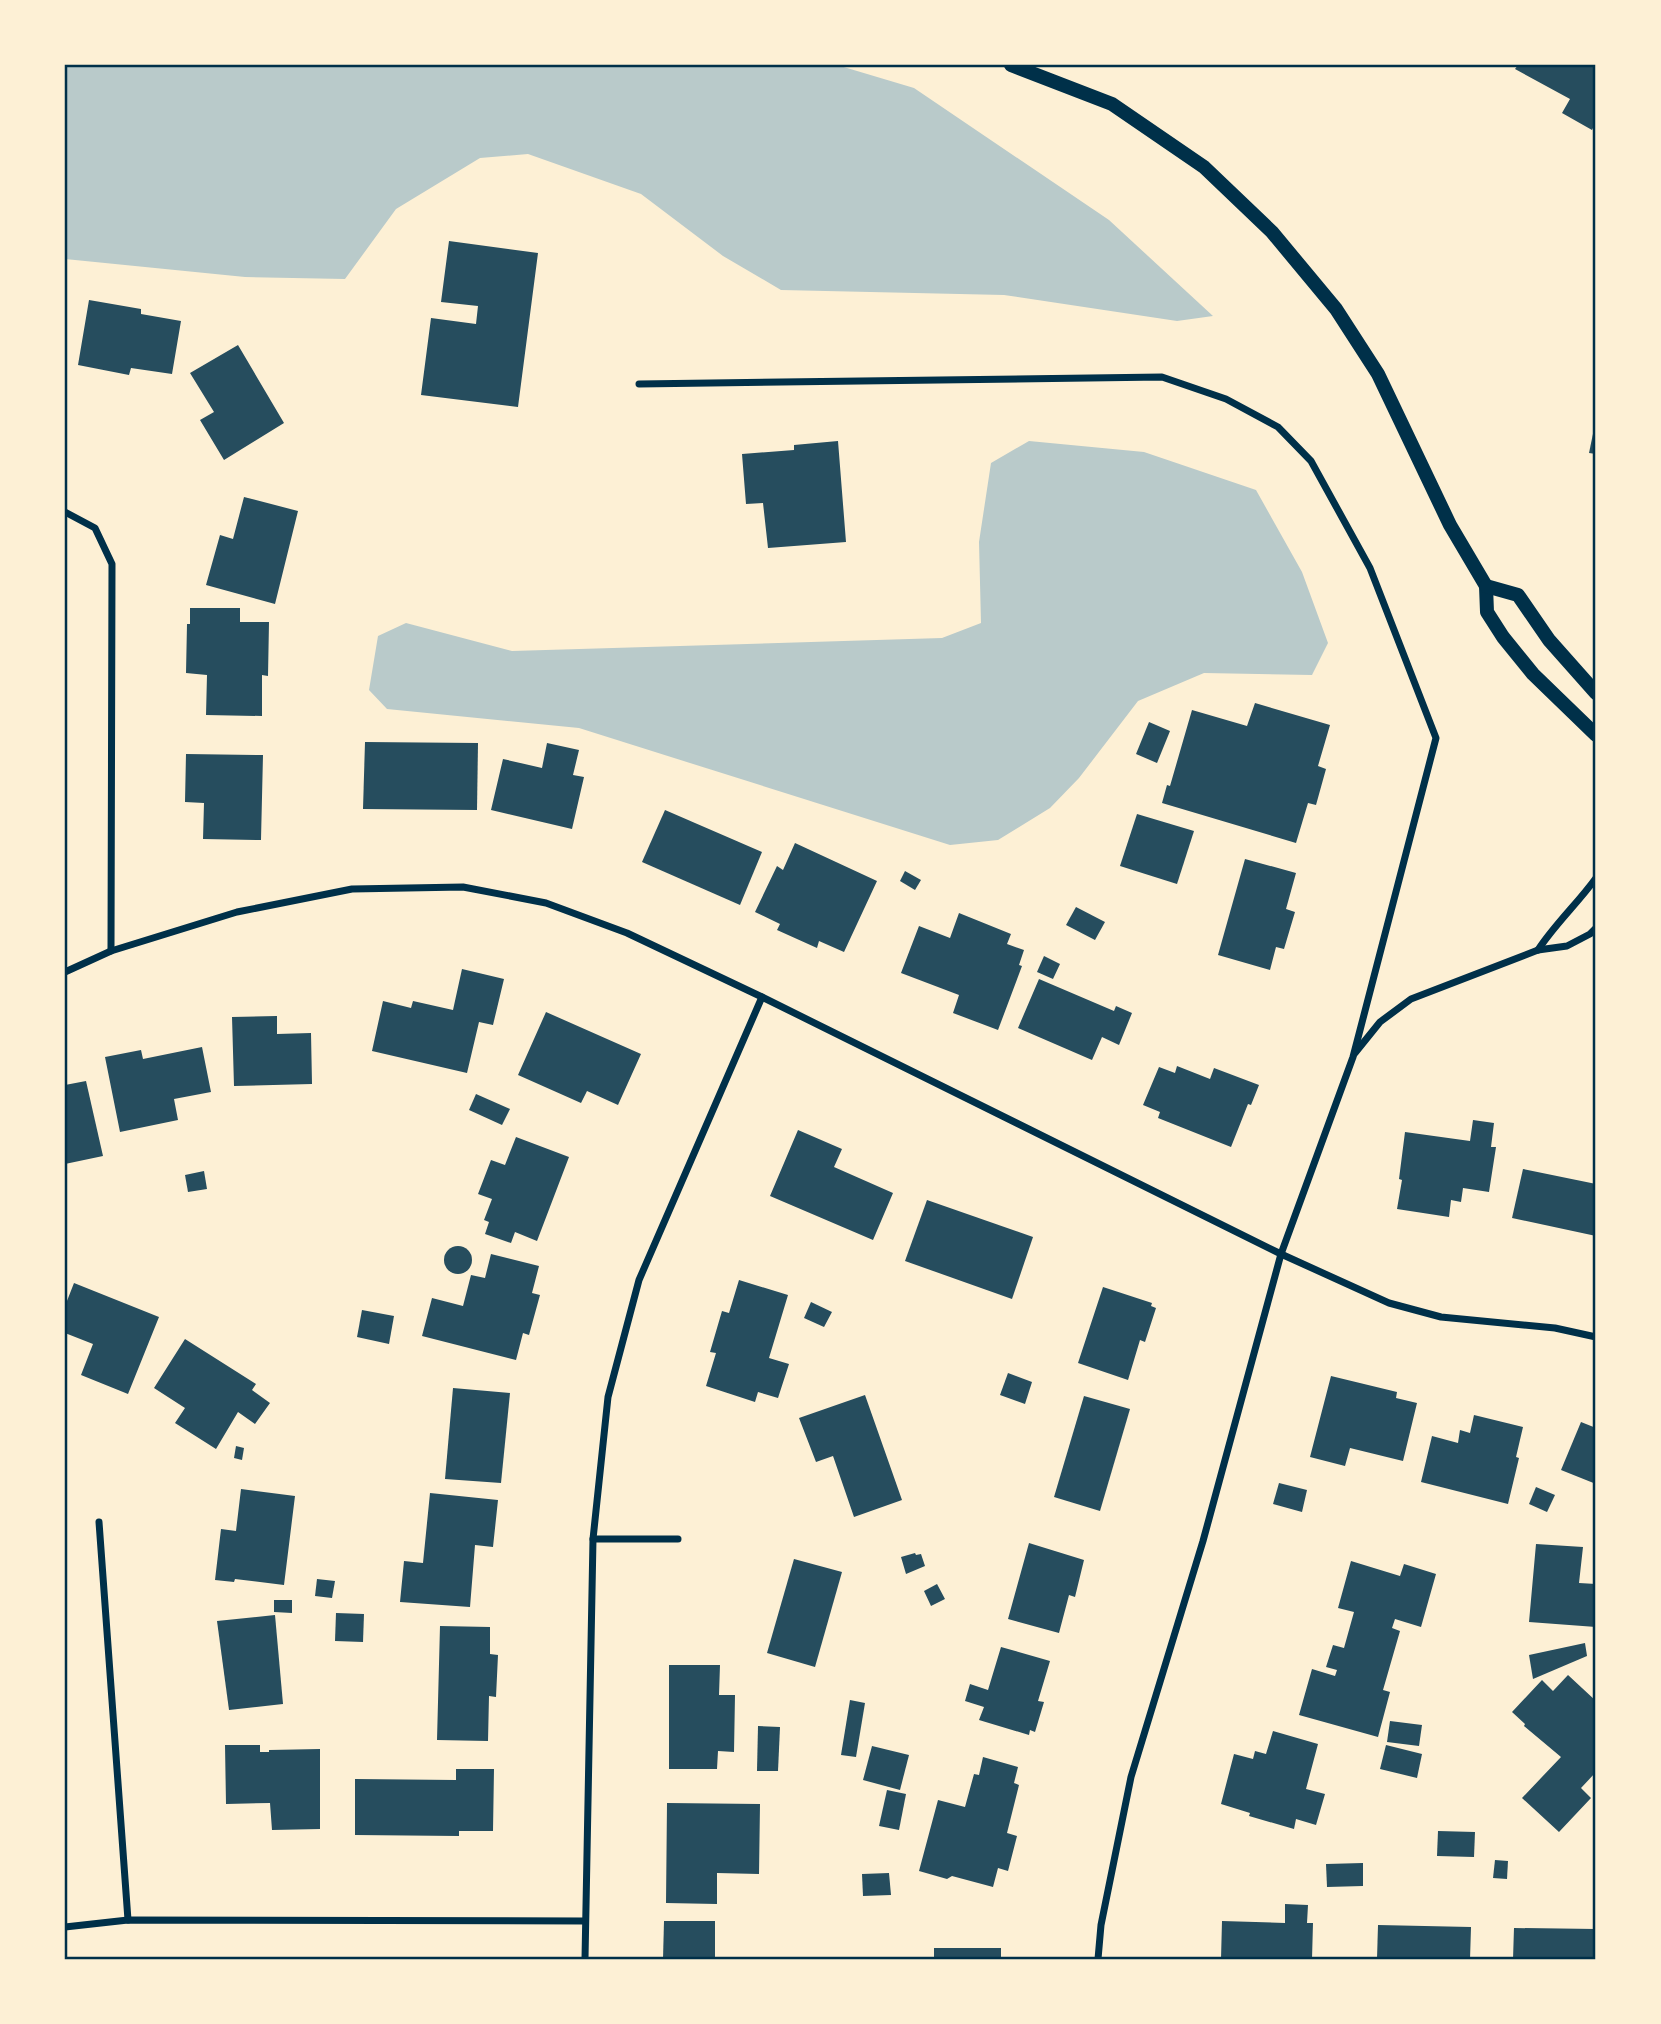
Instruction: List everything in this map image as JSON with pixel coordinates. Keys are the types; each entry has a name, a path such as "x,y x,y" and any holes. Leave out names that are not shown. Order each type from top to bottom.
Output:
{"main road":[{"path":"1011,65 1112,104 1204,167 1272,232 1336,309 1378,374 1450,525 1486,586 1487,612 1503,637 1534,674 1596,735"},
{"path":"1486,586 1518,595 1549,640 1596,693"}],"street":[{"path":"639,384 1162,377 1226,399 1278,427 1311,461 1370,569 1436,738 1353,1057 1282,1254 1203,1541 1131,1777 1101,1926 1098,1959"},
{"path":"65,512 95,528 111,564 111,951"},
{"path":"1538,950 1552,928 1579,901 1596,878"},
{"path":"65,972 111,951 237,912 352,890 463,887 557,907 626,933 762,997 1282,1254 1389,1303 1441,1317 1555,1328 1596,1337"},
{"path":"1353,1057 1380,1022 1411,999 1538,950 1567,946 1596,928"},
{"path":"585,1959 593,1539 608,1397 639,1280 762,997"},
{"path":"99,1522 128,1920"},
{"path":"593,1539 678,1539"},
{"path":"65,1927 128,1920 585,1921"}],"shaded area":[{"path":"65,65 837,65 914,88 1109,220 1213,316 1177,321 1004,295 781,290 723,256 641,194 528,154 480,158 396,209 345,279 245,277 65,259"},
{"path":"1029,441 1144,452 1256,490 1302,572 1328,643 1312,675 1204,673 1138,701 1079,778 1050,808 998,840 950,845 579,728 387,709 369,690 378,636 406,623 512,651 942,638 981,623 979,542 991,463"}],"building":[{"path":"1518,65 1596,65 1596,122 1592,130 1562,113 1570,99 1515,69"},
{"path":"449,241 538,253 518,407 421,395 431,318 476,324 478,306 441,302"},
{"path":"89,300 141,309 141,314 181,321 172,374 131,368 129,375 78,365"},
{"path":"238,345 284,423 224,460 200,420 214,412 190,373"},
{"path":"1596,424 1596,454 1589,453"},
{"path":"838,441 846,542 768,548 763,503 746,504 742,454 794,450 794,445"},
{"path":"244,497 298,511 275,604 206,585 220,535 233,539"},
{"path":"190,608 240,608 240,622 269,622 268,676 262,675 262,716 206,715 207,675 186,673"},
{"path":"1255,703 1330,725 1318,766 1326,769 1316,805 1308,803 1296,843 1162,803 1167,785 1170,786 1192,710 1247,726"},
{"path":"1149,722 1170,731 1157,763 1136,754"},
{"path":"365,742 478,743 477,810 363,809"},
{"path":"547,743 579,750 573,775 584,777 572,829 491,810 503,759 542,768"},
{"path":"186,754 263,755 261,840 203,839 204,803 185,802"},
{"path":"665,810 762,852 740,905 642,862"},
{"path":"1137,814 1194,831 1177,884 1120,866"},
{"path":"795,843 877,881 844,952 819,941 817,948 777,930 780,924 755,912 777,866 783,870"},
{"path":"1245,859 1296,873 1286,909 1295,912 1284,949 1276,947 1270,970 1218,955"},
{"path":"905,871 921,880 915,890 900,881"},
{"path":"1076,907 1105,922 1095,940 1066,925"},
{"path":"959,913 1011,934 1007,944 1024,950 1019,965 1022,966 998,1030 953,1013 959,995 901,973 919,926 950,938"},
{"path":"1044,956 1060,964 1053,979 1037,972"},
{"path":"462,969 504,979 493,1025 479,1022 467,1073 372,1051 383,1001 411,1008 413,1001 453,1010"},
{"path":"1039,979 1114,1011 1116,1006 1132,1013 1119,1045 1102,1037 1092,1060 1018,1028"},
{"path":"546,1012 641,1054 618,1105 587,1091 581,1103 518,1075"},
{"path":"277,1016 277,1034 311,1033 312,1084 234,1086 232,1017"},
{"path":"202,1047 211,1092 174,1099 178,1120 120,1132 105,1057 141,1050 143,1059"},
{"path":"1177,1066 1210,1079 1214,1068 1259,1085 1251,1105 1248,1104 1231,1147 1158,1118 1160,1112 1143,1105 1159,1067 1175,1073"},
{"path":"86,1081 103,1156 65,1164 65,1085"},
{"path":"476,1094 510,1109 502,1125 469,1110"},
{"path":"1473,1120 1494,1123 1491,1147 1496,1147 1489,1192 1463,1188 1461,1202 1451,1200 1449,1217 1397,1209 1405,1132 1470,1141"},
{"path":"798,1130 842,1149 834,1167 893,1193 873,1240 770,1196"},
{"path":"516,1137 569,1157 537,1241 515,1232 511,1243 485,1234 489,1222 484,1220 492,1199 478,1194 491,1160 505,1165"},
{"path":"1523,1169 1596,1184 1596,1236 1512,1218"},
{"path":"204,1171 207,1189 188,1192 185,1175"},
{"path":"927,1200 1033,1237 1012,1299 905,1261"},
{"path":"458,1246 468,1250 472,1260 468,1270 458,1274 448,1270 444,1260 448,1250"},
{"path":"491,1254 539,1266 532,1293 540,1295 529,1335 523,1333 516,1360 422,1336 432,1298 463,1306 471,1275 485,1278"},
{"path":"739,1280 788,1295 769,1358 789,1364 778,1398 758,1392 755,1402 706,1386 716,1353 710,1352 722,1311 729,1313"},
{"path":"74,1283 159,1317 128,1394 81,1375 93,1344 65,1333 65,1306"},
{"path":"1103,1287 1152,1303 1151,1306 1156,1308 1145,1342 1140,1340 1128,1380 1078,1363"},
{"path":"811,1302 832,1312 824,1327 804,1318"},
{"path":"362,1310 394,1316 389,1344 357,1337"},
{"path":"185,1339 256,1384 252,1390 270,1403 255,1424 238,1412 216,1449 175,1423 185,1408 154,1388"},
{"path":"1008,1373 1032,1382 1025,1404 1000,1395"},
{"path":"1331,1376 1397,1392 1396,1398 1417,1403 1403,1461 1350,1448 1345,1466 1310,1457"},
{"path":"453,1388 510,1393 501,1483 445,1479"},
{"path":"865,1395 902,1500 854,1517 833,1456 816,1462 799,1418"},
{"path":"1084,1396 1130,1409 1100,1511 1054,1497"},
{"path":"1474,1415 1523,1427 1508,1504 1421,1482 1432,1436 1458,1443 1460,1430 1470,1433"},
{"path":"1581,1422 1596,1428 1596,1484 1561,1470"},
{"path":"236,1446 244,1448 242,1460 234,1458"},
{"path":"1279,1483 1307,1490 1302,1512 1273,1504"},
{"path":"1536,1487 1555,1495 1547,1512 1529,1504"},
{"path":"241,1489 295,1496 284,1585 235,1579 234,1582 215,1580 221,1529 236,1531"},
{"path":"430,1493 498,1500 493,1547 475,1545 470,1607 400,1602 404,1561 423,1563"},
{"path":"1029,1543 1084,1560 1075,1597 1069,1595 1059,1633 1008,1619"},
{"path":"1536,1544 1583,1547 1579,1583 1596,1584 1596,1627 1529,1622"},
{"path":"921,1554 925,1566 906,1574 901,1557"},
{"path":"794,1559 842,1572 815,1667 767,1653"},
{"path":"1351,1561 1400,1576 1404,1564 1436,1574 1421,1627 1395,1619 1392,1628 1400,1631 1383,1690 1390,1692 1378,1737 1299,1715 1312,1669 1335,1676 1337,1670 1326,1667 1333,1645 1344,1648 1354,1612 1338,1608"},
{"path":"317,1579 335,1581 332,1598 315,1596"},
{"path":"937,1584 945,1599 931,1606 924,1591"},
{"path":"274,1600 292,1600 292,1613 274,1612"},
{"path":"336,1613 364,1614 363,1642 335,1641"},
{"path":"275,1615 283,1704 229,1710 217,1621"},
{"path":"440,1626 490,1627 490,1654 498,1655 496,1697 489,1696 488,1741 437,1740"},
{"path":"1585,1643 1587,1656 1533,1679 1529,1655"},
{"path":"1001,1647 1050,1661 1038,1701 1044,1702 1035,1732 1030,1730 1029,1735 979,1720 984,1707 965,1701 970,1684 988,1690"},
{"path":"669,1665 720,1665 719,1695 735,1695 734,1752 718,1751 717,1769 669,1769"},
{"path":"1568,1675 1596,1701 1596,1772 1581,1788 1591,1798 1559,1832 1522,1798 1561,1757 1524,1726 1512,1712 1542,1680 1553,1691"},
{"path":"850,1700 865,1703 856,1757 841,1755"},
{"path":"1390,1721 1422,1725 1419,1746 1387,1742"},
{"path":"758,1726 780,1727 778,1771 757,1771"},
{"path":"1273,1731 1318,1744 1306,1789 1325,1794 1316,1825 1296,1819 1294,1829 1249,1816 1250,1813 1221,1804 1234,1754 1253,1759 1255,1751 1266,1754"},
{"path":"225,1745 260,1745 260,1752 320,1749 320,1829 272,1830 270,1803 226,1804"},
{"path":"1386,1745 1422,1754 1417,1778 1380,1769"},
{"path":"872,1746 909,1755 900,1790 863,1780"},
{"path":"983,1757 1018,1767 1014,1783 1019,1785 1007,1833 1017,1836 1008,1871 998,1868 993,1887 919,1871 938,1800 965,1807 974,1774 979,1775"},
{"path":"456,1769 494,1769 493,1831 459,1831 459,1836 355,1835 355,1779 456,1780"},
{"path":"887,1790 906,1794 899,1830 879,1826"},
{"path":"667,1803 760,1804 759,1874 717,1873 717,1904 666,1903"},
{"path":"1438,1831 1475,1832 1474,1857 1437,1856"},
{"path":"1495,1860 1508,1861 1507,1879 1493,1878"},
{"path":"1363,1863 1363,1886 1327,1887 1326,1864"},
{"path":"889,1873 891,1895 863,1896 862,1874"},
{"path":"1285,1904 1308,1905 1307,1923 1313,1923 1312,1959 1221,1959 1222,1921 1285,1923"},
{"path":"664,1921 715,1921 715,1959 663,1959"},
{"path":"1378,1925 1471,1927 1470,1959 1377,1959"},
{"path":"1514,1928 1596,1929 1596,1959 1513,1959"},
{"path":"934,1948 1001,1948 1001,1959 934,1959"}]}
